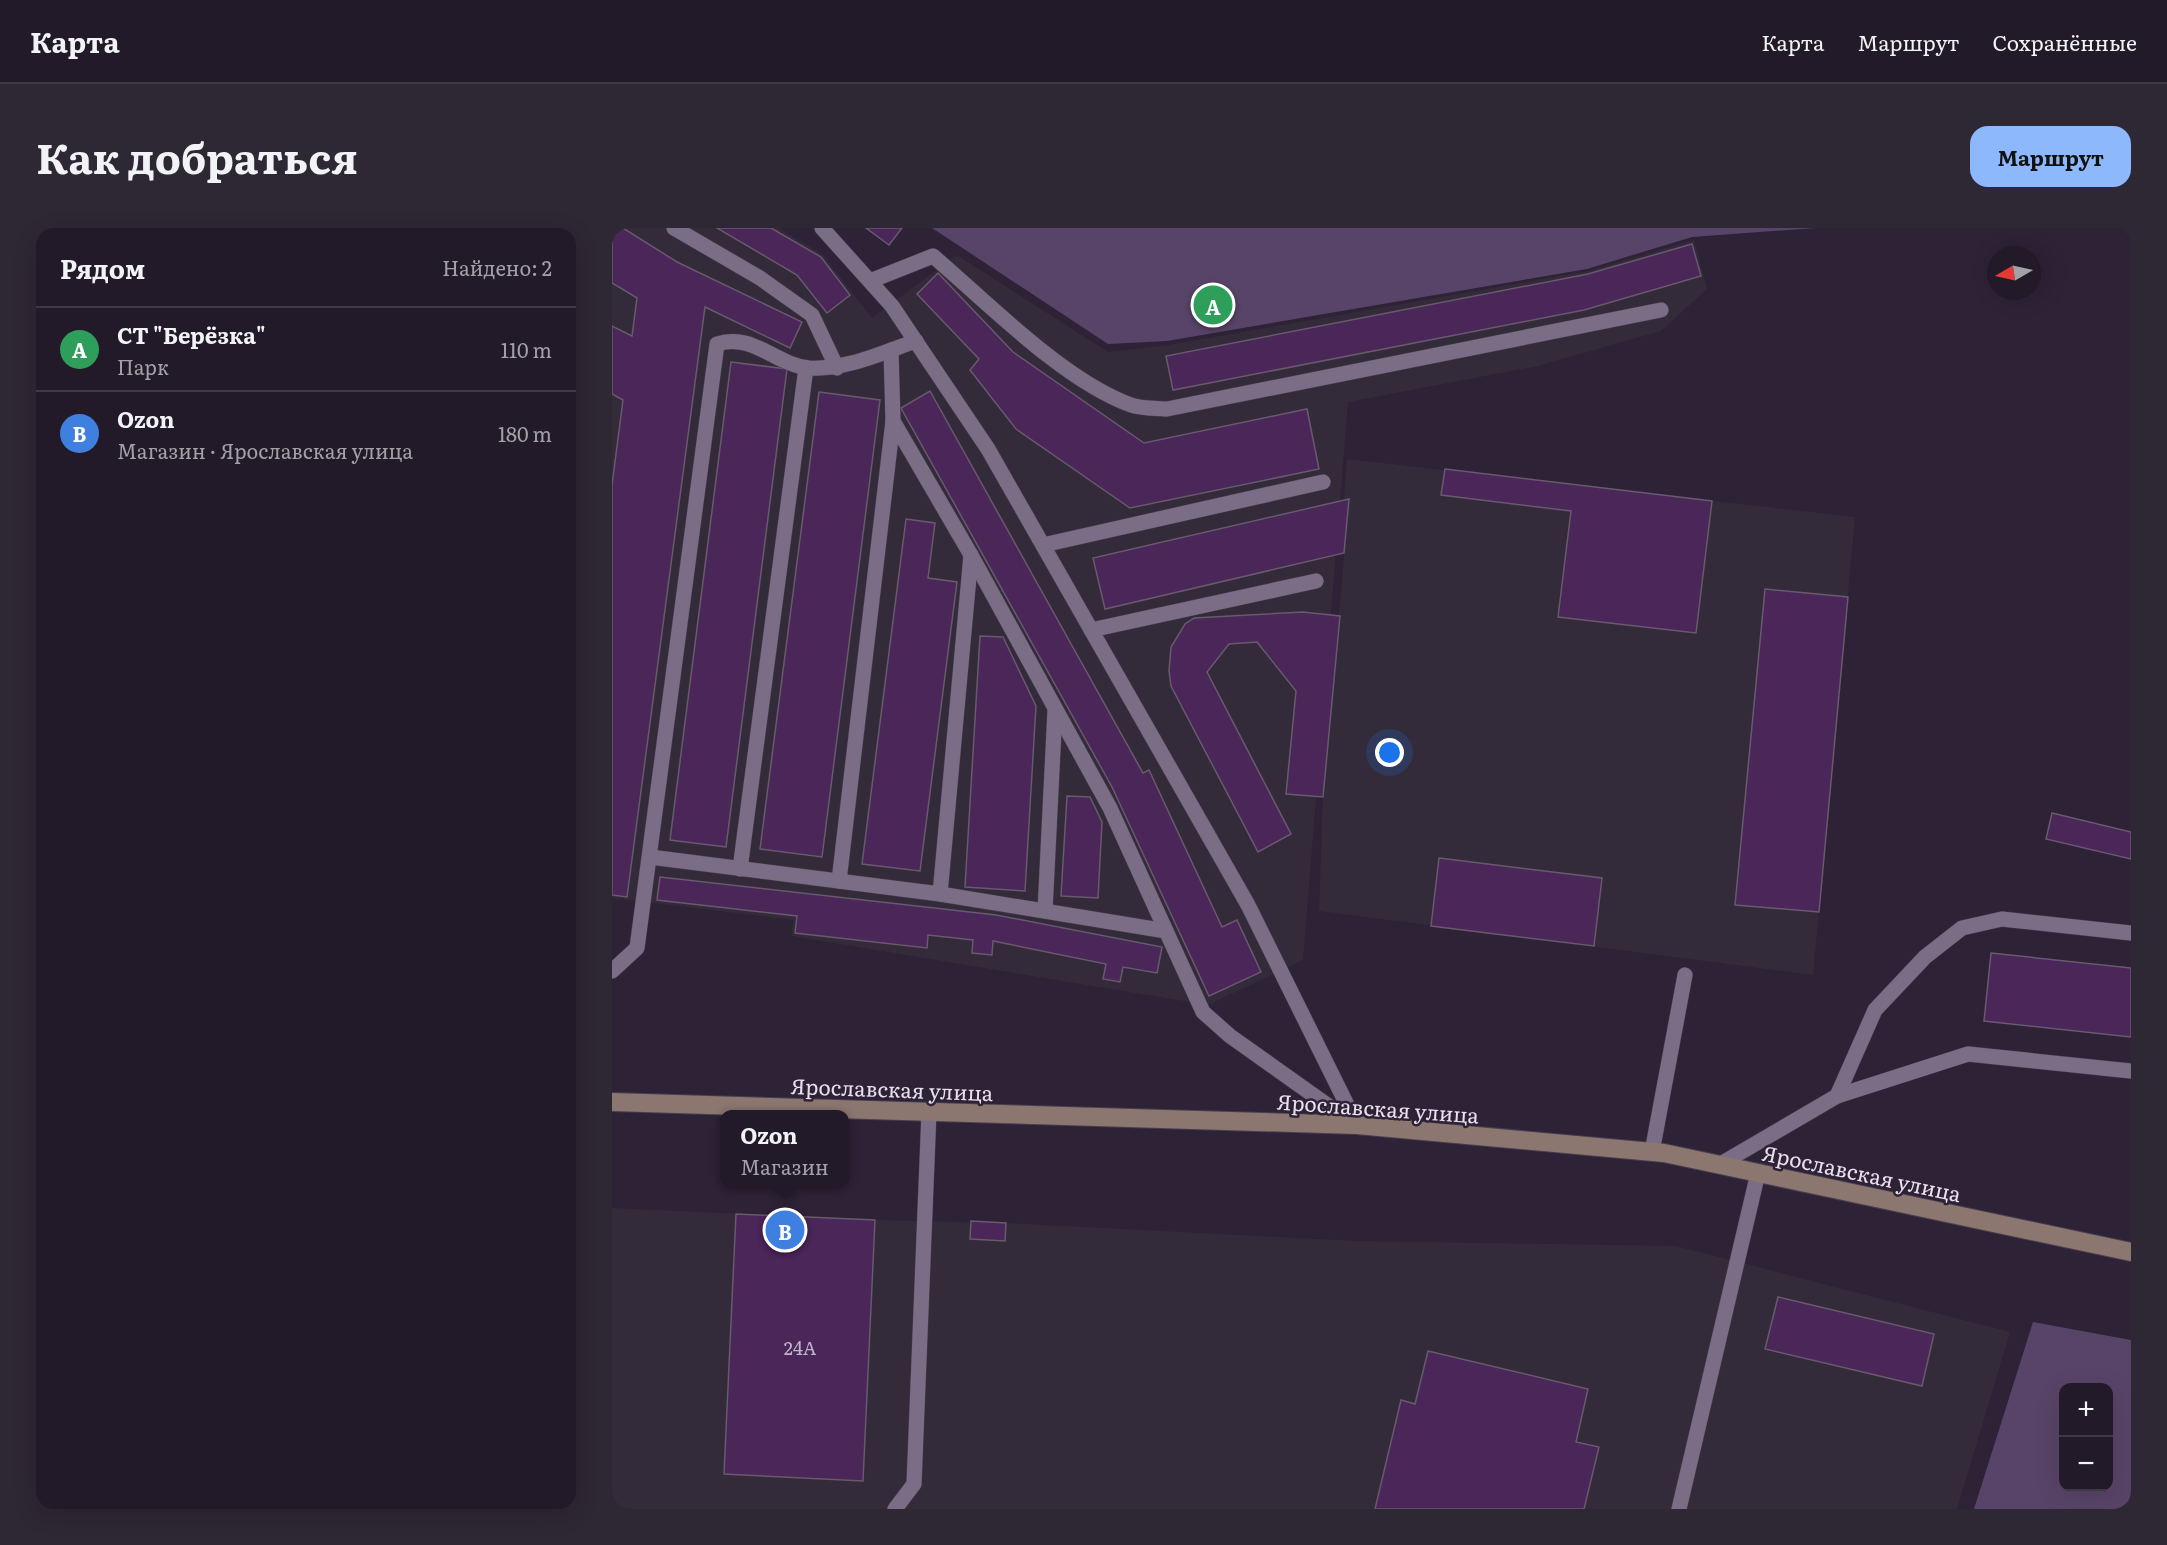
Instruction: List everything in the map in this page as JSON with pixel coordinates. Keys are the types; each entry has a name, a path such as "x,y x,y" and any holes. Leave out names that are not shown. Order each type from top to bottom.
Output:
{"main road":[{"name":"Ярославская улица","path":"612,1102 1357,1125 1652,1152 2131,1252"}],"lane":[{"path":"674,228 760,278 813,315 837,368"},
{"path":"822,228 892,306 988,449 1248,905 1357,1125"},
{"path":"870,280 933,256 1055,360 1095,388 1133,406 1167,409 1661,310"},
{"path":"612,971 637,948 717,344 729,340 746,342 806,368 837,368 916,341"},
{"path":"839,881 893,421 891,350"},
{"path":"740,869 806,368"},
{"path":"893,421 971,555 1110,808 1203,1012 1230,1036 1357,1125"},
{"path":"1043,544 1323,482"},
{"path":"940,894 971,555"},
{"path":"1091,630 1316,581"},
{"path":"1045,911 1055,709"},
{"path":"650,857 940,894 1166,931"},
{"path":"1837,1096 1875,1010 1924,957 1962,927 2002,919 2131,933"},
{"path":"1652,1152 1684,975"},
{"path":"1719,1165 1837,1096 1968,1054 2131,1071"},
{"path":"895,1509 914,1484 929,1112"},
{"path":"1679,1509 1758,1173"}],"shaded area":[{"path":"612,228 778,228 823,255 872,318 957,255 1108,352 1169,345 1588,271 1694,240 1707,289 1661,331 1538,366 1348,402 1303,960 1208,1005 792,936 793,920 612,898"},
{"path":"932,228 1816,228 1692,237 1587,269 1167,341 1108,344"},
{"path":"1347,459 1855,517 1813,975 1319,911 1323,797 1349,499 1344,500"},
{"path":"612,1208 875,1220 1006,1223 1357,1241 1676,1246 2010,1332 1957,1509 612,1509"},
{"path":"2033,1322 2131,1340 2131,1509 1974,1509"}],"building":[{"path":"612,228 623,228 677,262 802,322 790,348 705,307 627,897 612,895 612,485 623,400 612,394 612,326 632,336 637,298 612,283"},
{"path":"717,228 771,228 821,257 850,295 827,313 797,275"},
{"path":"866,228 902,228 889,245"},
{"path":"1692,244 1701,276 1584,310 1173,390 1166,356 1588,274"},
{"path":"938,273 1013,352 1144,443 1307,409 1319,469 1130,508 1016,429 970,370 979,359 917,294"},
{"path":"731,362 787,369 726,847 670,840"},
{"path":"930,391 1143,773 1149,770 1222,927 1237,920 1261,972 1209,996 1112,787 901,408"},
{"path":"819,392 880,400 822,857 760,849"},
{"path":"1445,469 1712,501 1696,633 1558,617 1571,511 1441,495"},
{"path":"1349,499 1344,553 1105,609 1093,558"},
{"path":"906,519 935,523 928,578 957,582 920,871 862,864"},
{"path":"1765,589 1848,597 1819,912 1735,905"},
{"path":"1303,612 1340,616 1323,797 1286,794 1296,691 1257,642 1229,644 1207,672 1291,834 1258,852 1171,686 1169,671 1171,647 1185,624 1194,618"},
{"path":"980,636 1003,637 1036,706 1025,891 965,887"},
{"path":"1067,796 1090,797 1102,822 1098,898 1061,896"},
{"path":"2052,813 2131,832 2131,859 2046,839"},
{"path":"1439,858 1602,878 1594,946 1431,926"},
{"path":"660,877 996,915 1162,947 1157,973 1123,967 1120,982 1103,979 1106,964 993,941 992,955 972,953 973,940 928,935 927,948 795,933 797,916 657,900"},
{"path":"1991,953 2131,968 2131,1037 1984,1021"},
{"path":"736,1214 875,1220 863,1481 724,1474"},
{"path":"971,1221 1006,1223 1005,1241 970,1239"},
{"path":"1778,1297 1934,1334 1922,1386 1765,1349"},
{"path":"1428,1351 1588,1389 1576,1442 1599,1447 1584,1509 1375,1509 1401,1400 1415,1404"}],"place":[{"name":"СТ \"Берёзка\"","path":"1213,305"},
{"name":"Ozon","path":"785,1230"}]}
